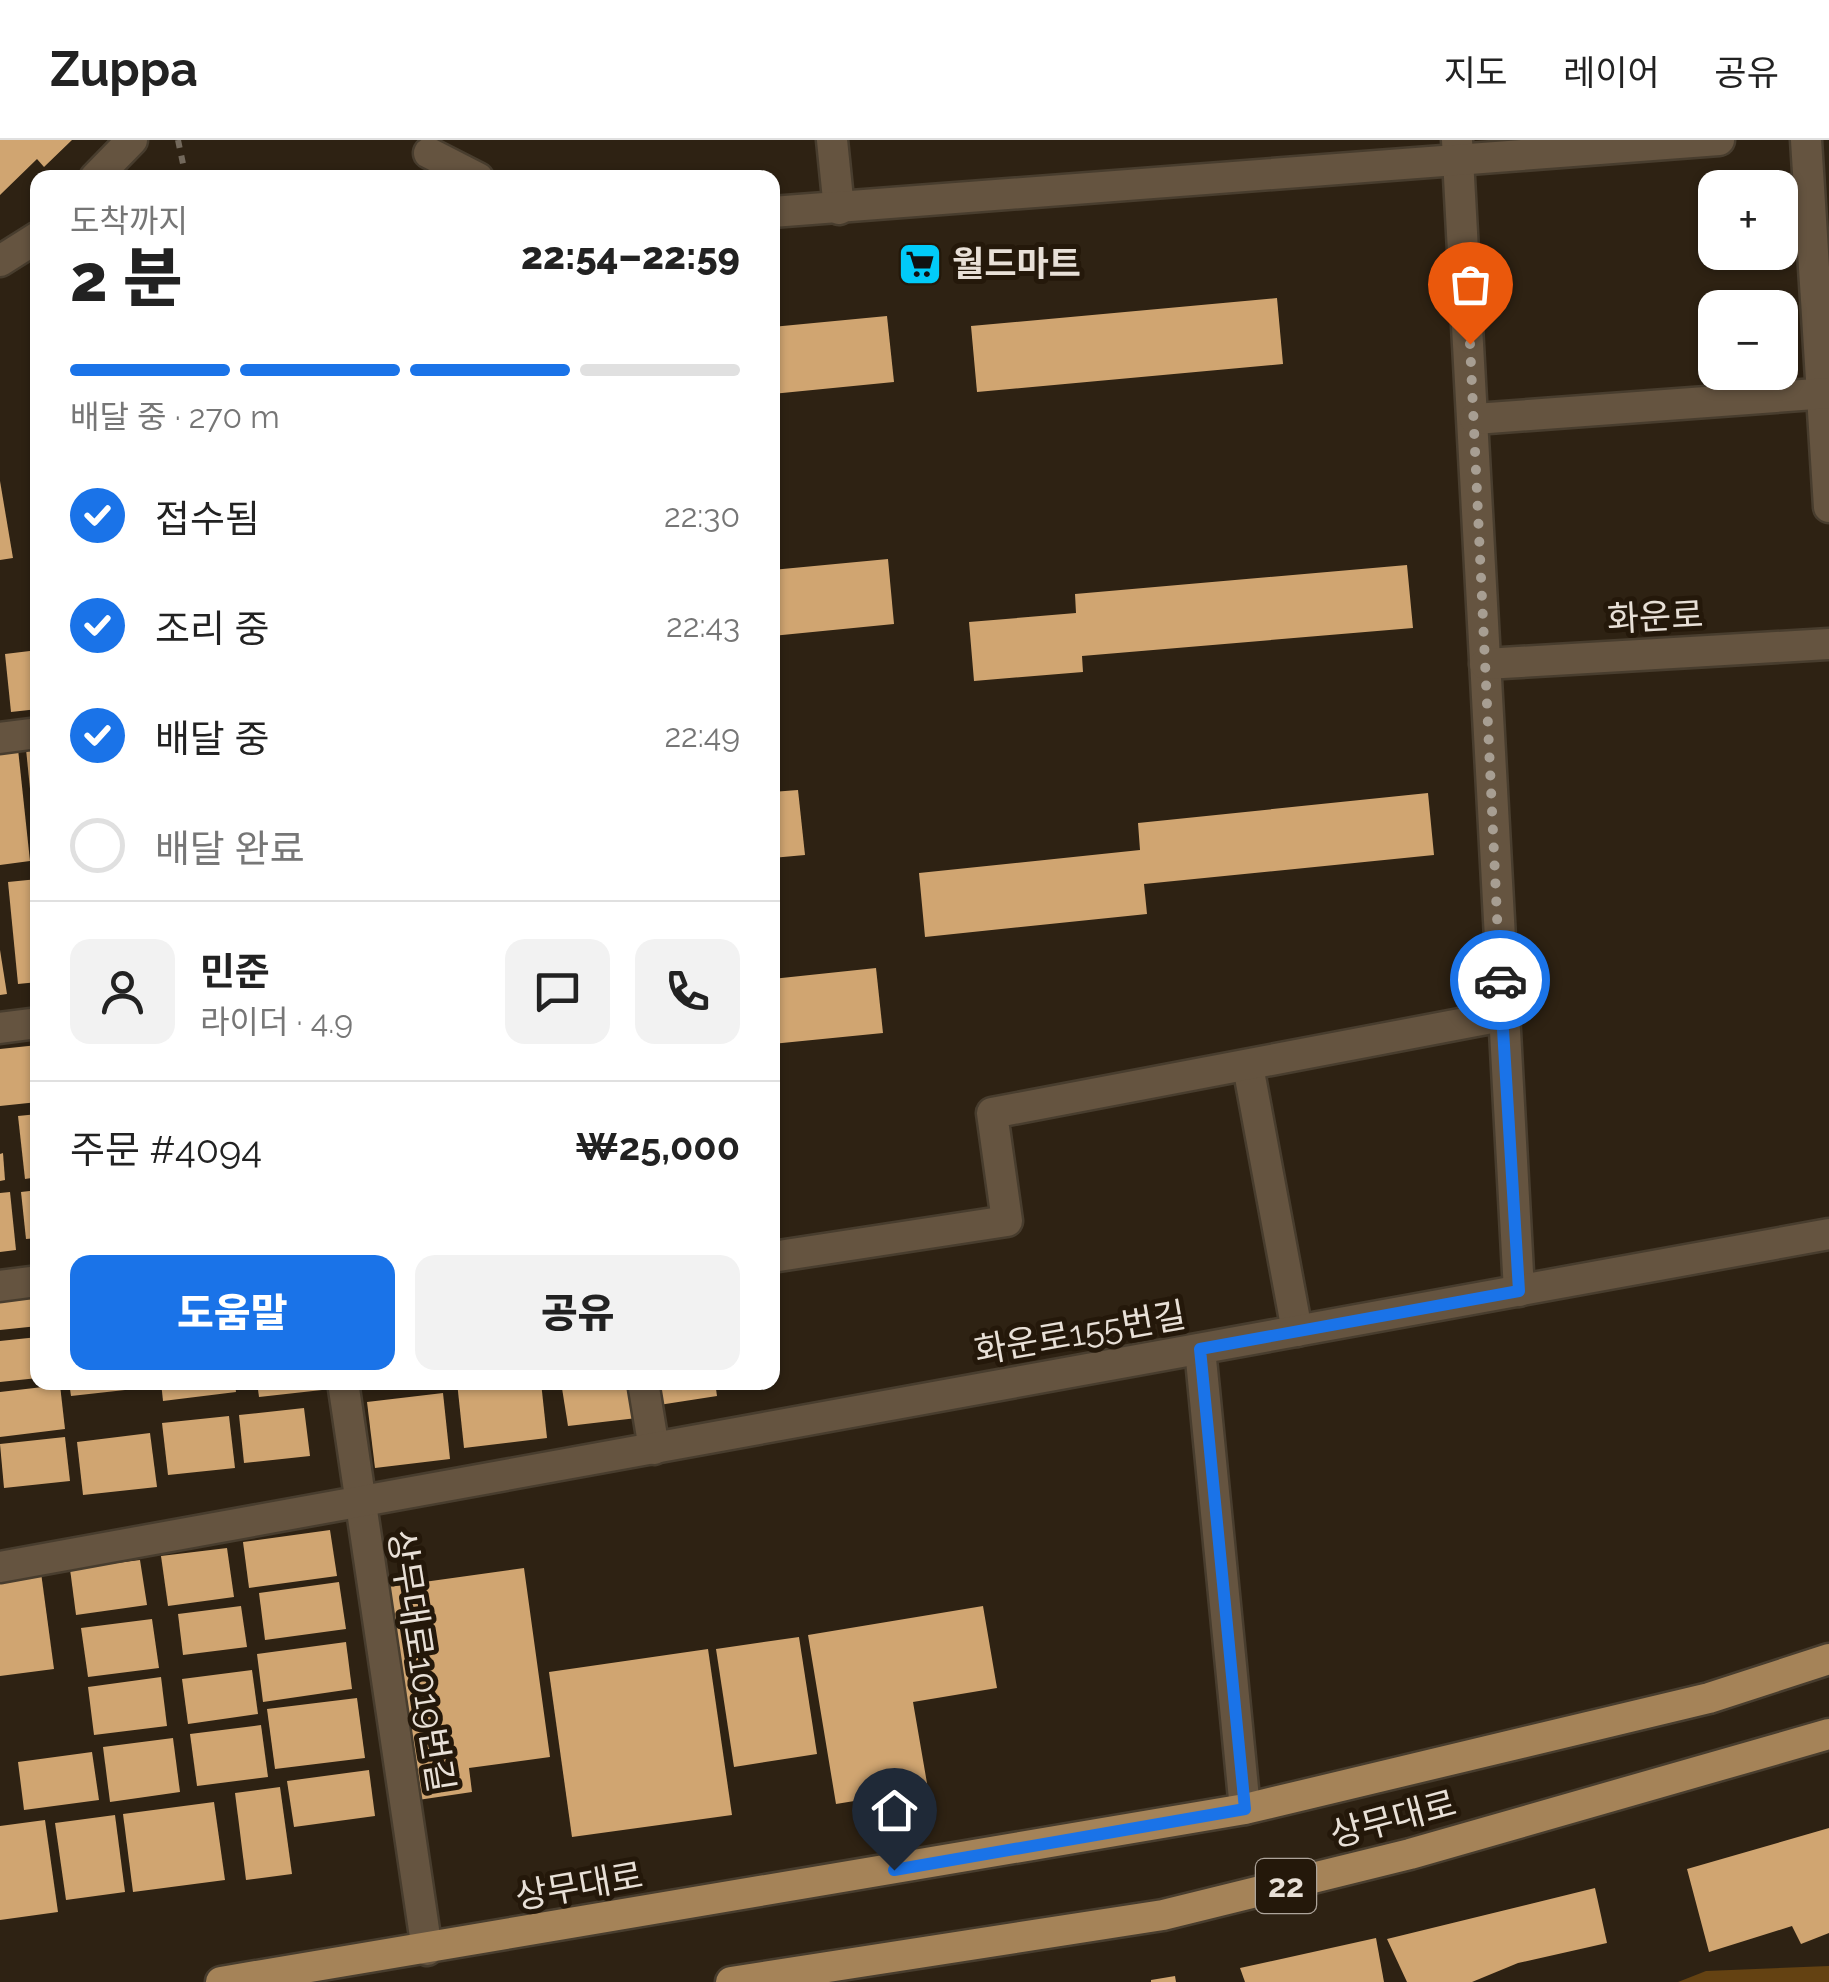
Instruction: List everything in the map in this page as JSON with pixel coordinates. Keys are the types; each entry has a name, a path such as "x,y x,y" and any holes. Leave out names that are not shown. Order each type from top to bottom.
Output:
{"main road":[{"name":"상무대로","path":"221,1982 1245,1809 1709,1698 1829,1659"},
{"name":"상무대로","path":"732,1982 891,1970 1163,1916 1582,1806 1829,1734"}],"street":[{"path":"103,170 132,140"},
{"path":"832,140 838,208"},
{"path":"780,212 1458,149 1719,140"},
{"path":"1806,140 1827,393 1829,507"},
{"path":"1458,149 1519,1291"},
{"path":"430,154 462,170"},
{"path":"0,262 30,242"},
{"path":"1475,419 1827,393"},
{"name":"화운로","path":"1485,664 1829,644"},
{"path":"0,738 30,734"},
{"path":"780,1256 1006,1221 992,1113 1502,1016"},
{"path":"0,1028 30,1024"},
{"path":"1248,1066 1297,1331"},
{"name":"화운로155번길","path":"0,1566 1829,1234"},
{"path":"0,1286 30,1282"},
{"path":"1200,1349 1245,1809"},
{"name":"상무대로1019번길","path":"344,1390 427,1950"},
{"path":"644,1390 654,1449"}],"path":[{"path":"178,140 184,170"}],"shaded area":[{"path":"1829,1966 1829,1982 1678,1982 1706,1971"}],"building":[{"path":"0,140 72,140 44,167 37,159 0,195"},
{"path":"1277,298 1283,364 977,392 971,326"},
{"path":"887,316 894,382 780,393 780,326"},
{"path":"0,481 13,558 0,560"},
{"path":"888,559 894,624 780,635 780,569"},
{"path":"1407,565 1413,628 1082,656 1083,672 974,681 969,622 1076,613 1075,594"},
{"path":"30,651 30,710 11,712 5,654"},
{"path":"18,749 30,861 0,865 0,751"},
{"path":"26,749 30,749 30,789"},
{"path":"798,790 805,855 780,857 780,791"},
{"path":"1428,793 1434,855 1144,884 1147,914 925,937 919,873 1140,850 1138,823"},
{"path":"30,880 30,983 18,984 8,882"},
{"path":"0,950 7,994 0,995"},
{"path":"876,968 883,1033 780,1043 780,978"},
{"path":"30,1046 30,1103 0,1106 0,1049"},
{"path":"30,1115 30,1178 25,1179 18,1116"},
{"path":"3,1153 5,1180 0,1181 0,1154"},
{"path":"30,1191 30,1239 26,1239 21,1192"},
{"path":"10,1192 16,1250 0,1252 0,1193"},
{"path":"30,1290 30,1327 0,1330 0,1293"},
{"path":"30,1338 30,1379 0,1382 0,1341"},
{"path":"61,1390 65,1429 0,1437 0,1392"},
{"path":"70,1390 125,1390 71,1396"},
{"path":"162,1390 236,1390 236,1392 163,1401"},
{"path":"258,1390 322,1390 259,1397"},
{"path":"458,1390 542,1390 547,1438 464,1448"},
{"path":"562,1390 632,1390 637,1418 568,1426"},
{"path":"657,1390 716,1390 717,1396 659,1405"},
{"path":"443,1393 450,1459 375,1468 367,1402"},
{"path":"304,1408 310,1456 244,1463 239,1415"},
{"path":"229,1416 235,1468 168,1475 162,1423"},
{"path":"150,1433 157,1487 83,1495 77,1442"},
{"path":"65,1437 70,1481 4,1488 0,1444"},
{"path":"330,1530 337,1576 249,1588 243,1542"},
{"path":"227,1548 234,1597 168,1606 161,1556"},
{"path":"140,1560 147,1605 76,1615 70,1569"},
{"path":"40,1565 54,1669 0,1676 0,1570"},
{"path":"524,1568 550,1757 469,1768 472,1792 418,1800 388,1587"},
{"path":"339,1582 346,1629 265,1640 259,1593"},
{"path":"241,1606 247,1647 183,1655 178,1614"},
{"path":"983,1606 997,1688 913,1702 928,1789 836,1804 808,1635"},
{"path":"152,1619 159,1668 88,1677 81,1628"},
{"path":"799,1637 817,1754 734,1767 716,1649"},
{"path":"346,1642 352,1689 263,1702 257,1654"},
{"path":"708,1649 732,1815 572,1837 549,1672"},
{"path":"252,1670 258,1714 188,1724 182,1679"},
{"path":"161,1677 167,1726 94,1735 88,1687"},
{"path":"357,1698 365,1758 275,1769 267,1709"},
{"path":"261,1725 268,1777 197,1786 190,1734"},
{"path":"173,1738 180,1792 110,1802 103,1747"},
{"path":"92,1752 99,1800 24,1810 18,1762"},
{"path":"369,1770 375,1816 294,1827 287,1781"},
{"path":"280,1787 292,1874 246,1880 235,1793"},
{"path":"214,1802 225,1880 133,1892 123,1814"},
{"path":"115,1815 125,1892 66,1900 55,1823"},
{"path":"45,1820 58,1912 0,1920 0,1826"},
{"path":"1829,1828 1829,1933 1801,1944 1792,1926 1709,1952 1687,1869"},
{"path":"1595,1888 1607,1943 1518,1963 1472,1982 1407,1982 1387,1939"},
{"path":"1376,1938 1384,1982 1245,1982 1240,1968"},
{"path":"1175,1976 1176,1982 1151,1982 1151,1980"}],"way so far":[{"path":"1470,344 1500,980"}],"place":[{"name":"월드마트","path":"920,264"}],"route":[{"path":"894,1870 1245,1809 1200,1349 1519,1291 1500,980"}]}
